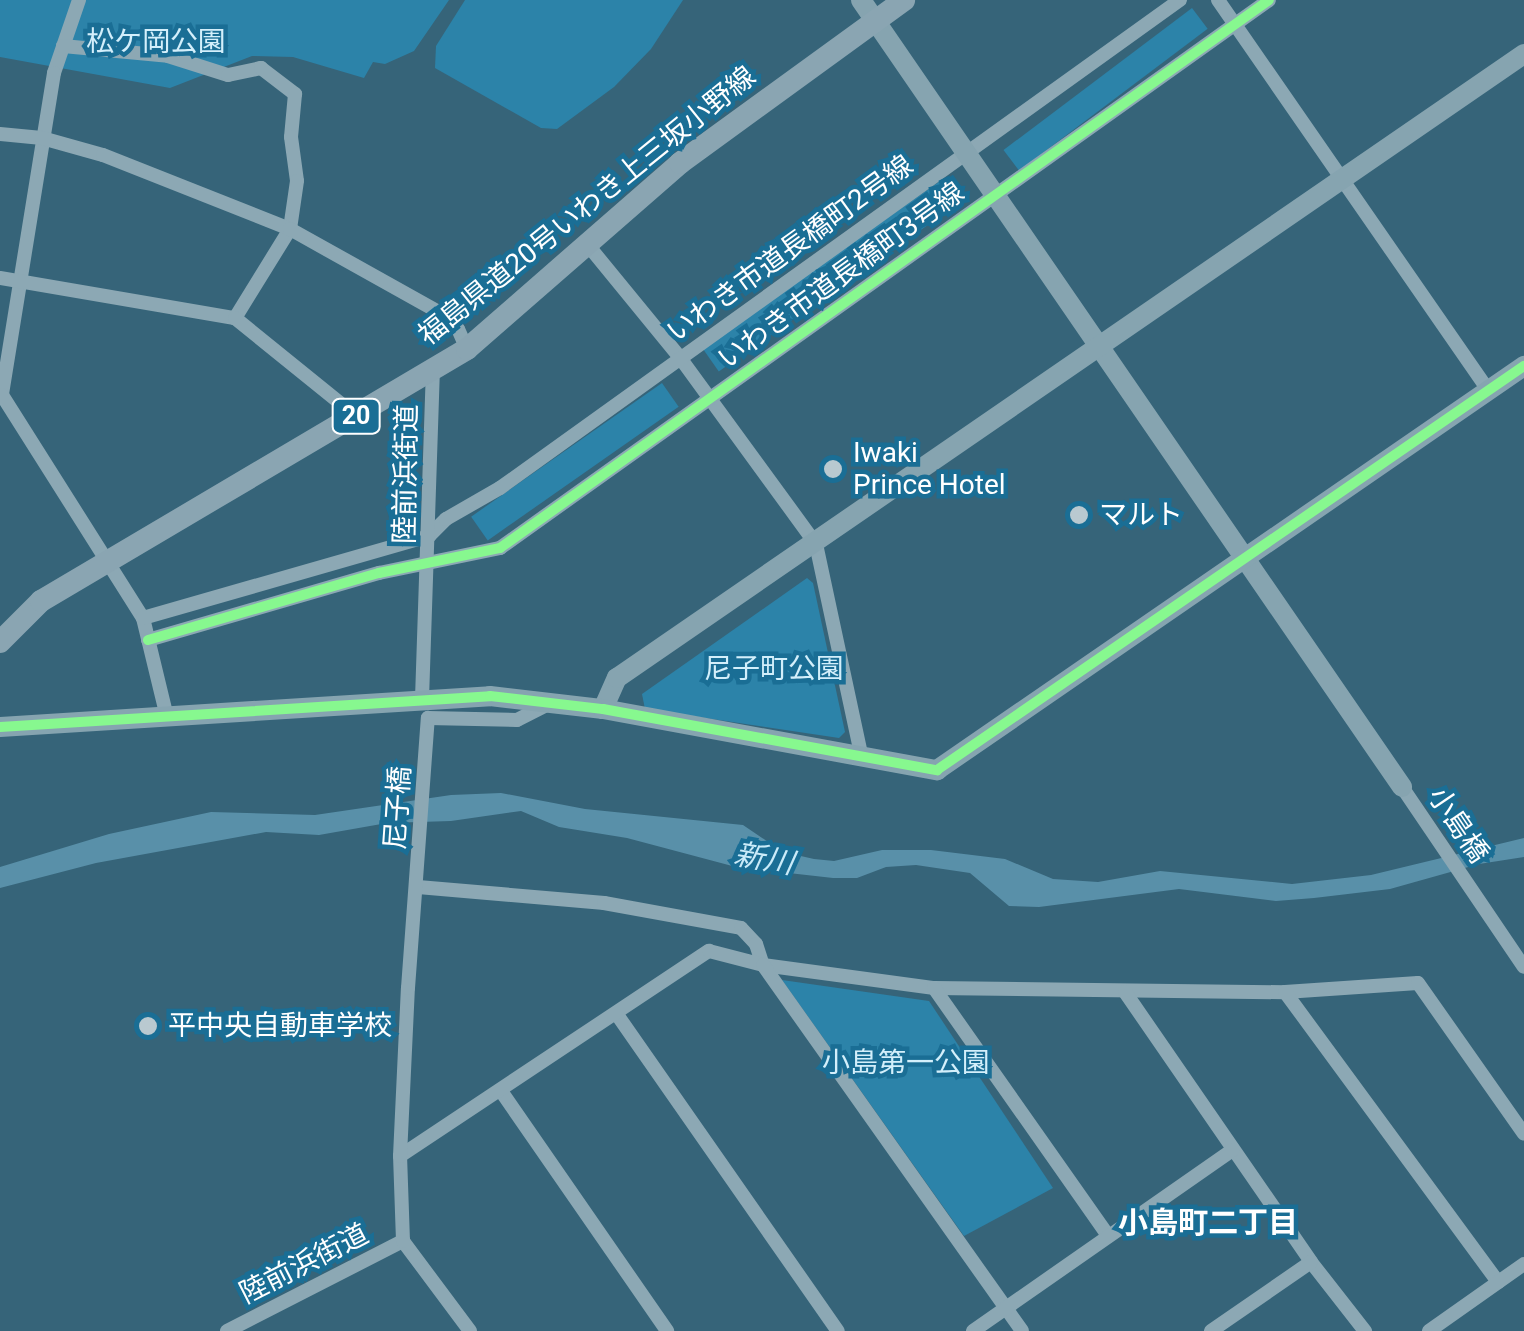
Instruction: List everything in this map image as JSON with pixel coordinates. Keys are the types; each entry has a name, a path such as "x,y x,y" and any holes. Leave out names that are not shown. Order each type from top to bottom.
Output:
{"main road":[{"name":"福島県道20号いわき上三坂小野線","path":"0,642 41,601 104,561 468,349 694,152 904,0"}],"street":[{"path":"79,0 63,46 42,138 1,396 143,618 167,717"},
{"path":"861,0 1402,787"},
{"name":"いわき市道長橋町2号線","path":"429,536 446,519 500,488 1180,0"},
{"path":"1218,0 1489,391"},
{"name":"いわき市道長橋町3号線","path":"148,640 378,573 500,548 1269,0"},
{"path":"63,46 168,56 228,76 262,68 295,94 292,136 297,182 290,229 234,318"},
{"path":"603,709 617,678 1344,182 1524,54"},
{"path":"0,134 42,138 166,177 290,229 440,313 458,330 468,349"},
{"path":"587,244 681,359 816,544 862,758"},
{"path":"0,278 19,278 234,318 356,416"},
{"path":"0,727 490,696 603,709 937,770 1524,366"},
{"name":"陸前浜街道","path":"422,698 434,371"},
{"path":"143,618 429,536"},
{"name":"尼子橋","path":"403,1241 400,1156 428,718 517,720 550,703"},
{"name":"小島橋","path":"1402,787 1524,966"},
{"path":"418,887 604,903 741,928 756,944 763,965 1022,1331"},
{"path":"400,1156 618,1016 709,951 763,965 934,988 1284,992 1418,983 1524,1134"},
{"path":"934,988 1108,1236"},
{"path":"1125,992 1311,1262 1365,1331"},
{"path":"1284,992 1498,1282"},
{"path":"618,1016 838,1331"},
{"path":"500,1091 667,1331"},
{"path":"972,1331 1232,1150"},
{"path":"403,1241 470,1331"},
{"name":"陸前浜街道","path":"227,1331 403,1241"},
{"path":"1211,1331 1311,1262"},
{"path":"1429,1331 1524,1264"}],"green space":[{"name":"松ケ岡公園","path":"0,0 449,0 414,51 385,64 373,62 364,78 293,57 252,56 170,88 0,57"},
{"path":"465,0 683,0 651,49 614,87 557,129 541,128 435,68 436,46"},
{"path":"1192,8 1208,29 1019,171 1004,150"},
{"path":"943,179 960,203 719,371 702,348"},
{"path":"662,383 679,407 488,540 471,517"},
{"name":"尼子町公園","path":"807,578 813,583 845,732 839,738 645,709 642,694"},
{"name":"小島第一公園","path":"782,980 929,1001 1053,1188 964,1236"}],"water":[{"name":"新川","path":"501,793 585,809 743,825 783,852 814,859 834,861 882,850 931,850 1005,859 1053,879 1098,882 1160,871 1292,884 1371,875 1524,838 1524,857 1479,864 1390,889 1314,898 1276,901 1179,889 1039,907 1009,906 970,873 916,865 886,867 857,878 833,878 736,867 627,838 559,827 521,811 451,821 387,823 319,835 266,832 96,863 0,888 0,867 109,834 211,812 315,815 451,795"}],"cycle path":[{"path":"148,640 379,573 500,548 1269,0"},
{"path":"0,727 490,696 603,709 937,770 1524,366"}],"place":[{"name":"Iwaki Prince Hotel","path":"833,469"},
{"name":"マルト","path":"1079,515"},
{"name":"平中央自動車学校","path":"148,1026"}],"district":[{"name":"小島町二丁目","path":"1208,1223"}]}
